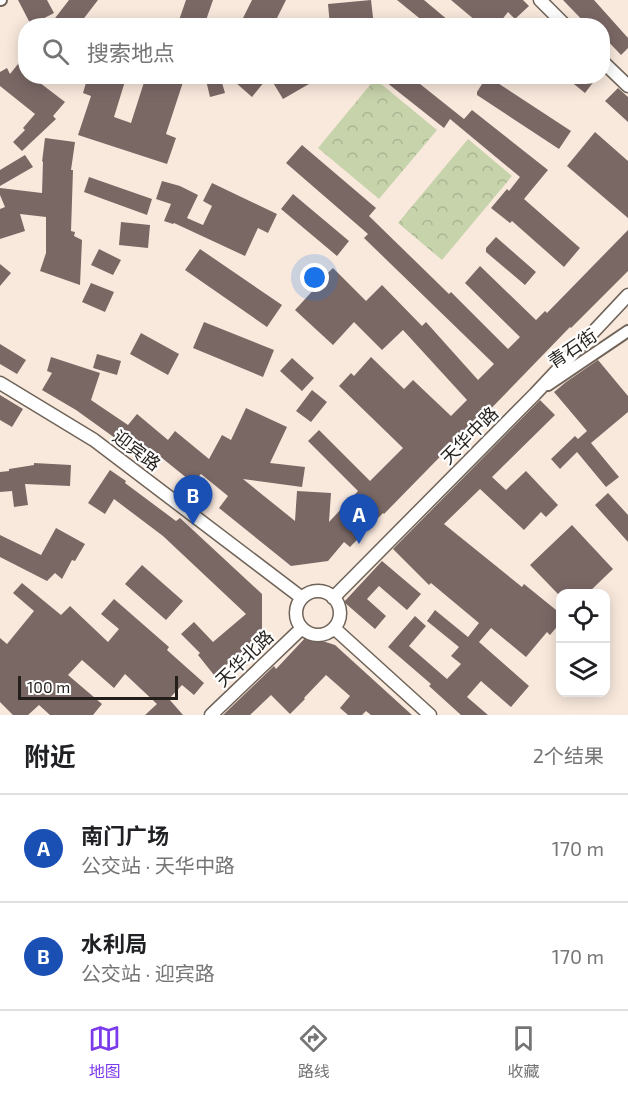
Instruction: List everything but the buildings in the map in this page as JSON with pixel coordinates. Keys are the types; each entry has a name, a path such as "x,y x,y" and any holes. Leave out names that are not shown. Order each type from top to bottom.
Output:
{"street":[{"path":"540,0 558,18"},
{"path":"610,68 628,86"},
{"name":"天华中路","path":"333,598 535,394 628,295"},
{"name":"青石街","path":"535,394 628,331"},
{"name":"迎宾路","path":"0,383 94,440 302,598"},
{"path":"322,592 333,598 339,605 340,612 340,619 334,628 326,634 319,635 302,628 297,619 297,612 302,598 308,594 322,592"},
{"name":"天华北路","path":"211,715 302,628"},
{"path":"334,628 430,715"}],"green space":[{"path":"371,84 381,84 437,130 379,199 318,148"},
{"path":"468,139 512,176 442,260 398,223"}],"place":[{"name":"水利局","path":"193,525"},
{"name":"南门广场","path":"359,544"}]}
